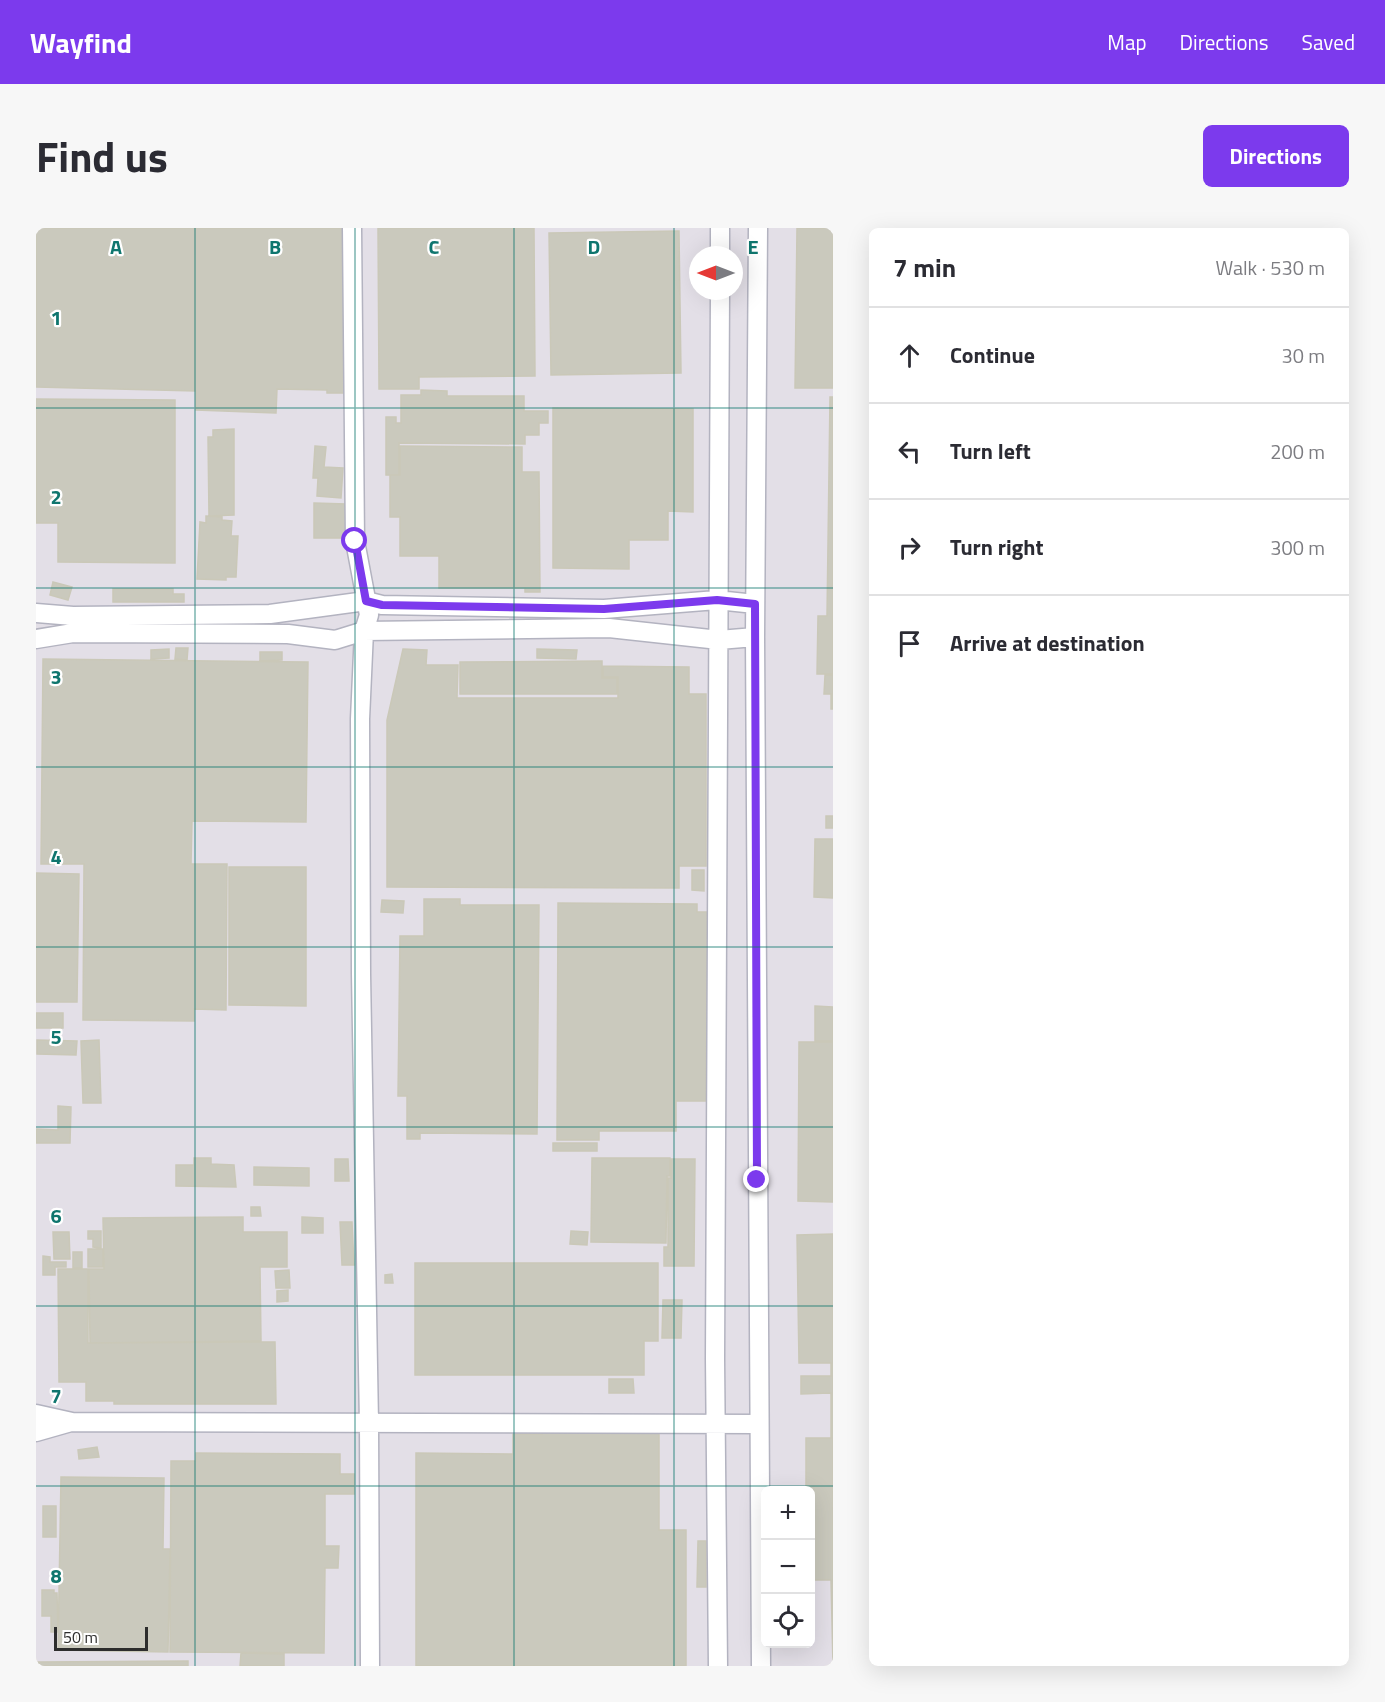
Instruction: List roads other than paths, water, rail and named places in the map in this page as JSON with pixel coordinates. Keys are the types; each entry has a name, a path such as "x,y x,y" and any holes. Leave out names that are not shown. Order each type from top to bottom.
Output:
{"street":[{"path":"352,228 355,541 369,615 364,631 360,718 370,1666"},
{"path":"720,228 720,246"},
{"path":"758,228 755,637 761,1666"},
{"path":"718,1666 714,1359 720,300"},
{"path":"36,613 73,616 270,614 366,601 382,605 604,609 717,600 755,604"},
{"path":"36,639 73,633 288,634 335,640 364,631 609,628 718,640 755,637"},
{"path":"36,1414 72,1422 716,1422 759,1424"},
{"path":"36,1432 72,1422"}]}
